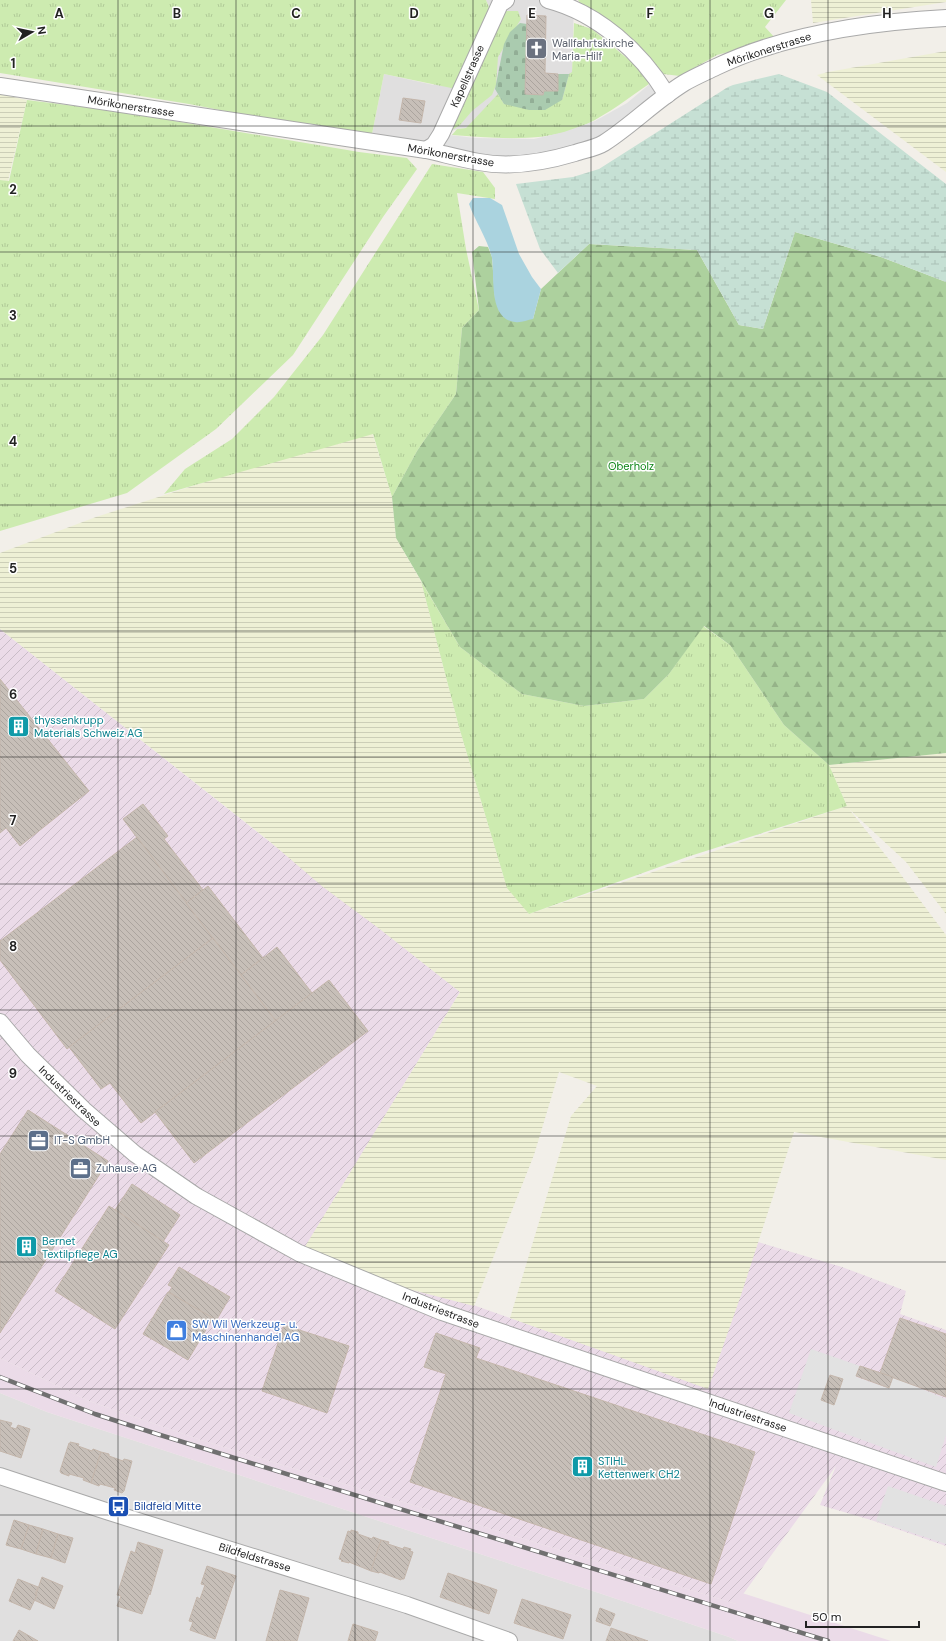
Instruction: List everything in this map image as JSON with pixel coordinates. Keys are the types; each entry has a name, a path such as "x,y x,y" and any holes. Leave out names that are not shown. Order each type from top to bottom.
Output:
{"street":[{"name":"Kapellstrasse","path":"426,150 434,145 441,134 500,4 506,0"},
{"path":"548,0 563,4 596,22 630,48 657,78 667,95"},
{"name":"Mörikonerstrasse","path":"0,86 426,150 479,162 497,164 532,163 603,144 685,82 752,52 805,37 882,22 946,18"},
{"name":"Industriestrasse","path":"0,1022 28,1055 84,1110 134,1154 196,1196 299,1253 442,1312 946,1483"},
{"name":"Bildfeldstrasse","path":"0,1476 106,1511 407,1605 509,1641"}],"shaded area":[{"path":"486,0 574,0 571,114 457,129 417,144 371,139 384,74 434,85 469,58 489,7"},
{"path":"657,78 667,95 603,144 497,164 434,145 441,134 475,138 534,139 564,132 595,121 627,103"},
{"path":"0,629 460,992 306,1246 708,1388 758,1242 842,1267 906,1291 900,1314 946,1330 946,1546 871,1520 820,1505 836,1466 736,1604 201,1440 89,1401 0,1358"},
{"path":"811,1349 860,1366 856,1377 888,1388 893,1377 946,1399 946,1435 936,1467 789,1413"},
{"path":"0,1358 89,1401 201,1440 736,1604 739,1592 891,1641 738,1641 602,1594 47,1412 0,1393"},
{"path":"0,1393 47,1412 602,1594 738,1641 0,1641"},
{"path":"888,1486 946,1506 946,1544 876,1521"}],"green space":[{"path":"0,0 486,0 489,7 456,89 384,74 371,139 189,104 0,73"},
{"path":"578,0 786,0 765,27 776,39 717,55 680,76 663,74 586,12"},
{"path":"811,0 946,0 946,2 813,23"},
{"path":"505,11 518,11 521,19 498,57 496,85 492,95 472,111 460,125 449,132"},
{"path":"520,23 527,24 525,94 543,95 544,91 558,91 558,74 569,74 562,100 545,110 529,110 504,104 495,89 504,44 510,32"},
{"path":"574,23 592,29 641,70 649,84 619,105 587,124 555,135 503,138 452,135 457,129 466,128 498,94 504,104 562,100 569,74 572,72"},
{"path":"946,51 946,172 817,75 828,72"},
{"path":"779,74 827,92 946,184 946,282 881,257 795,232 763,329 739,325 697,250 589,244 558,273 540,249 516,184 573,177 599,169 728,87"},
{"path":"0,94 27,100 8,181 0,180"},
{"path":"27,100 115,111 359,152 407,158 417,169 383,217 293,355 216,429 127,493 0,531 0,180 9,181"},
{"path":"432,164 483,172 495,188 495,199 457,193 466,249 479,310 462,328 456,394 417,451 392,497 373,434 164,494 185,469 232,439 274,397 323,335"},
{"name":"Oberholz","path":"795,232 881,257 946,282 946,753 829,765 784,725 730,645 704,626 669,674 644,699 584,706 522,694 460,647 396,538 392,497 417,451 456,394 462,328 479,310 472,252 479,246 488,247 492,257 495,298 533,319 541,289 589,244 697,250 739,325 763,329"},
{"path":"371,429 392,497 396,538 421,581 459,727 504,878 529,914 847,806 829,765 946,753 946,914 906,862 849,809 946,935 946,1160 794,1132 741,1295 708,1389 510,1318 571,1116 597,1086 559,1072 534,1155 474,1306 300,1261 306,1245 460,992 323,887 268,840 0,629 0,553 96,517"},
{"path":"421,581 460,647 522,694 584,706 644,699 669,674 703,626 730,645 784,725 829,765 847,806 687,857 529,914 507,888 459,727"}],"water":[{"path":"473,198 490,198 502,205 519,254 532,277 541,289 533,319 515,322 506,319 500,313 494,296 492,258 485,237 469,204"}],"building":[{"name":"Wallfahrtskirche Maria-Hilf","path":"527,15 546,16 545,73 558,74 558,91 544,91 543,95 525,94"},
{"path":"403,98 425,101 421,123 399,120"},
{"name":"thyssenkrupp Materials Schweiz AG","path":"0,679 89,791 20,846 6,828 0,833"},
{"path":"143,804 168,836 164,839 203,890 186,903 123,819"},
{"path":"137,837 213,938 67,1049 0,960 0,941"},
{"path":"208,886 263,958 241,975 186,903"},
{"path":"213,938 276,1021 141,1123 110,1083 101,1089 69,1047"},
{"path":"277,947 312,993 276,1021 241,975"},
{"path":"329,980 368,1031 194,1163 155,1112"},
{"name":"Bernet Textilpflege AG","path":"28,1110 108,1161 0,1333 0,1154"},
{"path":"132,1184 180,1215 163,1242 115,1210"},
{"path":"109,1206 169,1245 115,1329 55,1291"},
{"path":"179,1267 230,1297 216,1321 169,1292 172,1287 168,1285"},
{"path":"168,1292 213,1318 188,1360 143,1334"},
{"path":"900,1318 946,1334 946,1397 880,1373"},
{"path":"284,1325 349,1346 327,1413 262,1391"},
{"name":"STIHL Kettenwerk CH2","path":"436,1333 480,1348 476,1358 755,1452 711,1584 410,1482 446,1374 424,1367"},
{"path":"860,1366 893,1377 889,1388 856,1376"},
{"path":"830,1375 843,1379 834,1405 821,1400"},
{"path":"0,1420 12,1423 10,1427 16,1429 18,1425 30,1429 21,1458 0,1451"},
{"path":"70,1442 79,1444 78,1446 92,1451 93,1449 101,1452 91,1483 83,1480 84,1478 69,1474 69,1476 61,1473 60,1471"},
{"path":"101,1452 123,1461 124,1459 132,1461 124,1491 122,1493 114,1490 115,1488 100,1484 99,1486 91,1483"},
{"path":"14,1520 29,1525 21,1549 6,1545"},
{"path":"29,1525 43,1529 36,1554 21,1549"},
{"path":"43,1529 58,1534 51,1558 36,1554"},
{"path":"351,1530 372,1539 373,1537 381,1540 371,1571 339,1559 348,1531 351,1532"},
{"path":"58,1534 73,1538 65,1563 51,1558"},
{"path":"381,1540 403,1549 404,1547 411,1549 410,1551 413,1552 404,1579 401,1580 380,1572 371,1571"},
{"path":"138,1542 163,1550 150,1595 149,1594 142,1614 117,1606 121,1596 117,1595 131,1551 135,1553"},
{"path":"207,1566 236,1576 215,1639 190,1630 193,1622 189,1621 197,1597 200,1599 205,1585 201,1584"},
{"path":"448,1573 497,1590 489,1614 440,1597"},
{"path":"42,1577 63,1586 54,1609 34,1600"},
{"path":"18,1579 38,1587 35,1594 37,1595 30,1610 9,1601"},
{"path":"280,1590 309,1598 297,1641 266,1641"},
{"path":"522,1599 571,1615 563,1639 514,1623"},
{"path":"600,1608 615,1614 610,1626 596,1621"},
{"path":"353,1624 378,1632 375,1641 348,1641"},
{"path":"611,1628 648,1641 606,1641"},
{"path":"19,1630 38,1641 13,1641"}],"railway":[{"path":"0,1377 95,1414 157,1434 828,1641"}],"place":[{"name":"Wallfahrtskirche Maria-Hilf","path":"536,49"},
{"name":"thyssenkrupp Materials Schweiz AG","path":"19,726"},
{"name":"IT-S GmbH","path":"38,1140"},
{"name":"Zuhause AG","path":"80,1168"},
{"name":"Bernet Textilpflege AG","path":"27,1247"},
{"name":"SW Wil Werkzeug- u. Maschinenhandel AG","path":"177,1330"},
{"name":"STIHL Kettenwerk CH2","path":"583,1467"},
{"name":"Bildfeld Mitte","path":"119,1506"}]}
